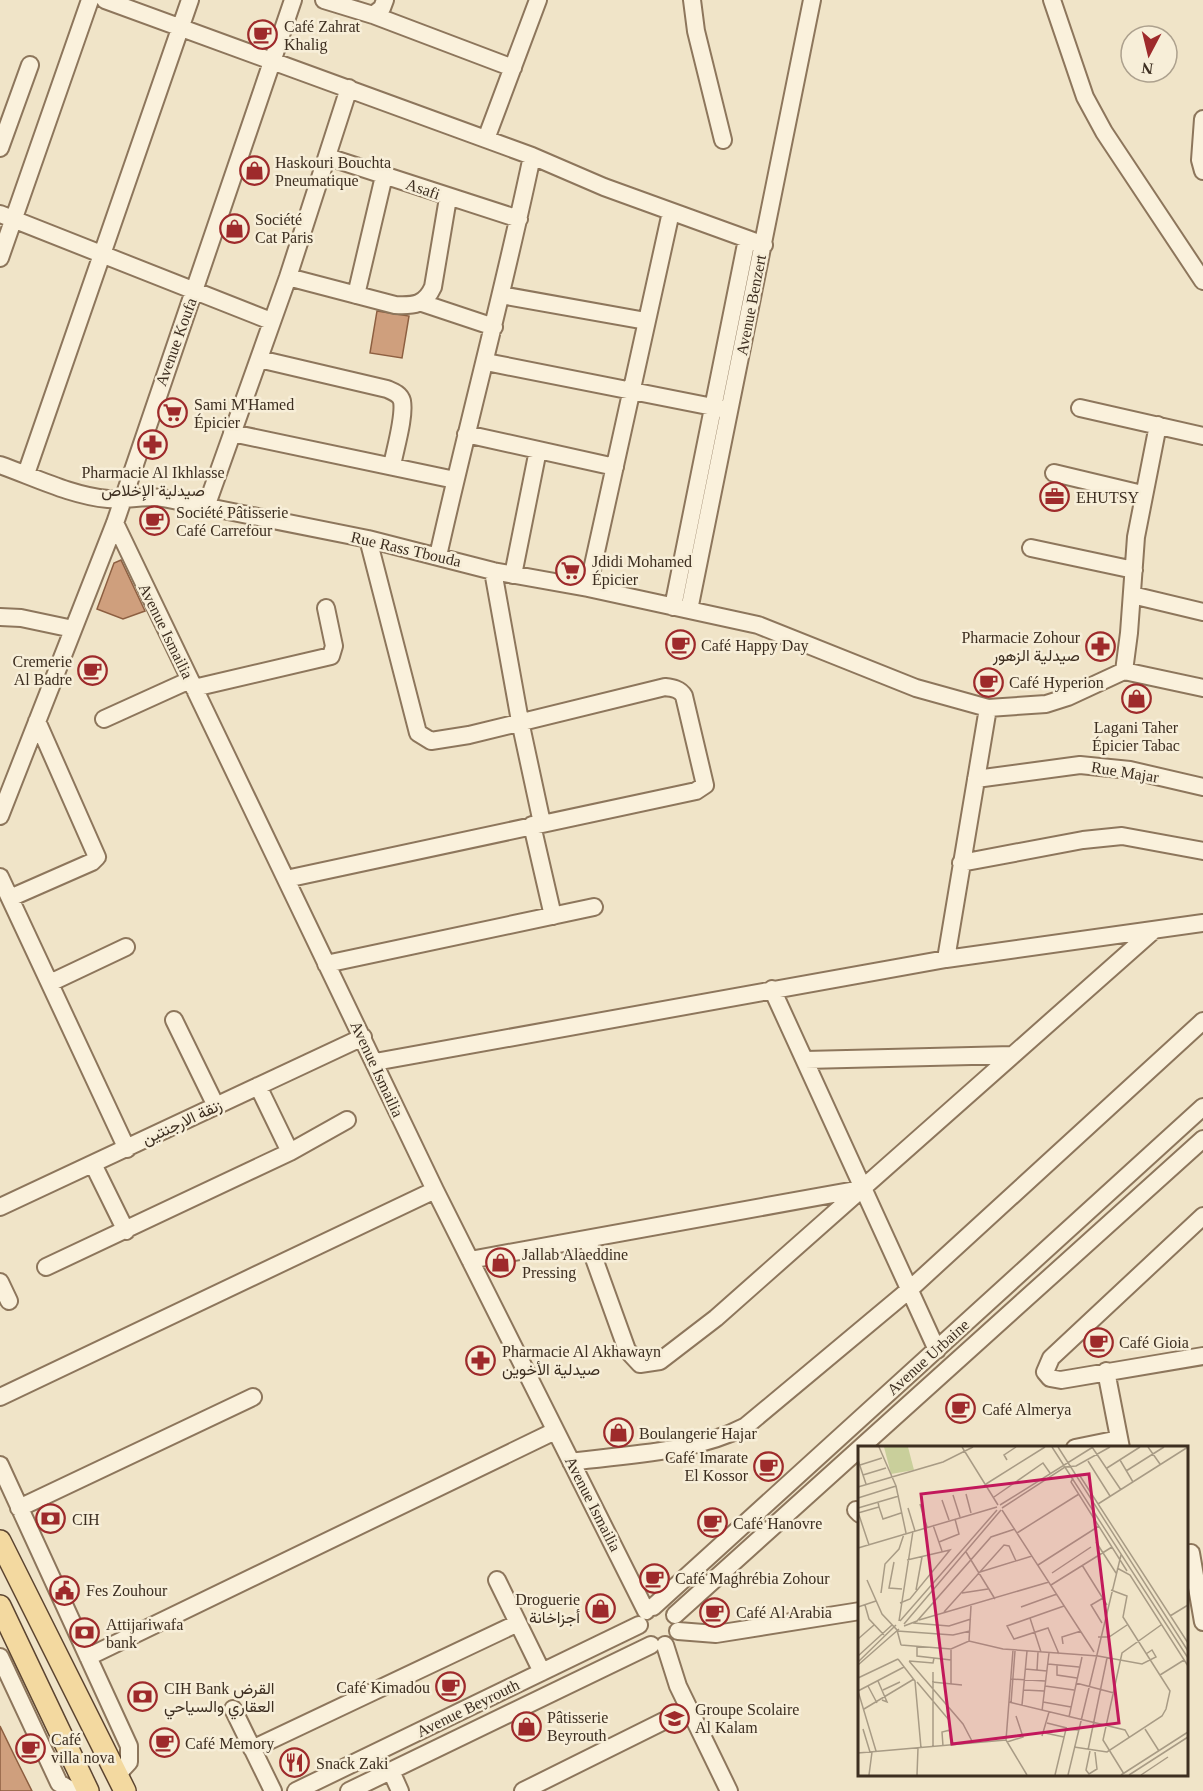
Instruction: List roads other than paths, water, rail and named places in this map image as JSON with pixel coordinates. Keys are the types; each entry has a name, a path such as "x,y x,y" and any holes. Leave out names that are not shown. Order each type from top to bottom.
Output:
{"main road":[{"path":"0,1541 120,1784"},
{"path":"0,1606 87,1790"}],"street":[{"path":"0,258 7,216 90,0"},
{"path":"105,0 532,156 671,212 764,245"},
{"path":"26,474 190,0"},
{"name":"Avenue Koufa","path":"0,816 115,523 293,0"},
{"path":"324,0 373,15 513,68"},
{"path":"373,15 382,8 385,0"},
{"path":"486,139 537,0"},
{"path":"692,0 696,31 723,140"},
{"name":"Avenue Benzert","path":"681,609 722,408 764,245 812,0"},
{"path":"1052,0 1085,97 1104,132 1203,281"},
{"path":"0,148 30,65"},
{"path":"206,507 288,277 349,88"},
{"path":"1203,119 1200,160 1203,171"},
{"path":"438,556 466,434 486,362 532,156"},
{"name":"Asafi","path":"328,157 448,198 519,219"},
{"path":"356,295 384,176"},
{"path":"288,277 395,305 412,306 422,303 429,297 434,287 448,198"},
{"path":"588,588 671,212"},
{"path":"7,216 272,321"},
{"name":"Avenue Benzert","path":"722,408 747,239"},
{"path":"501,295 646,321"},
{"path":"422,303 494,327"},
{"path":"259,359 387,389 398,394 402,401 402,412 392,466"},
{"path":"486,362 722,408"},
{"path":"1080,408 1203,436"},
{"path":"1158,425 1142,494 1124,671 1203,688"},
{"path":"232,433 455,480"},
{"path":"466,434 615,467"},
{"path":"513,575 538,450"},
{"name":"Rue Rass Tbouda","path":"0,465 93,497 123,499 153,496 368,539 493,571 588,588 758,626 916,688 988,708 1046,704 1068,697 1124,671"},
{"path":"1054,473 1142,494"},
{"name":"Avenue Ismailia","path":"115,523 435,1190 646,1614"},
{"path":"285,879 696,791 705,785 706,779 684,696 682,692 672,688 665,687 469,735 431,741 418,732 368,539"},
{"path":"1031,548 1134,570"},
{"path":"493,571 553,916"},
{"path":"1132,595 1203,612"},
{"path":"104,719 192,684 331,656 334,650 326,608"},
{"path":"0,617 21,618 73,628"},
{"path":"946,959 988,708"},
{"path":"10,898 92,862 97,857 37,721"},
{"name":"Rue Majar","path":"975,779 1080,765 1130,770 1203,787"},
{"path":"961,863 1083,840 1122,836 1203,851"},
{"path":"0,877 127,1149"},
{"path":"326,964 594,907"},
{"path":"375,1062 946,959 1153,932 1203,923"},
{"path":"587,1239 627,1350 640,1364 650,1364 669,1356 716,1318 1153,932"},
{"path":"50,983 126,947"},
{"path":"772,989 937,1350"},
{"path":"174,1020 216,1106"},
{"path":"571,1462 704,1443 728,1436 765,1412 909,1290 1203,1021"},
{"name":"زنقة الارجنتين","path":"0,1207 363,1036"},
{"path":"805,1060 1013,1055"},
{"path":"258,1086 290,1152"},
{"name":"Avenue Urbaine","path":"646,1614 1203,1107"},
{"path":"46,1267 290,1152 347,1120"},
{"name":"Avenue Urbaine","path":"869,1446 1203,1139"},
{"path":"93,1164 126,1231"},
{"path":"470,1260 862,1188"},
{"path":"0,1397 435,1190"},
{"path":"1203,1216 1051,1358 1045,1372 1047,1377 1055,1380 1203,1356"},
{"path":"0,1282 9,1301"},
{"path":"1093,1446 1120,1443 1106,1371"},
{"path":"19,1508 253,1397"},
{"path":"88,1657 555,1431"},
{"name":"Avenue Urbaine","path":"676,1623 858,1456"},
{"path":"0,1465 131,1754 120,1784"},
{"path":"1193,1552 1203,1622"},
{"path":"496,1580 542,1672"},
{"path":"729,1791 658,1645 642,1636 646,1614 666,1608 676,1623 716,1634 858,1611"},
{"name":"Avenue Beyrouth","path":"296,1791 542,1672 646,1614"},
{"path":"252,1749 518,1623"},
{"path":"658,1645 670,1642 676,1623"},
{"name":"Avenue Beyrouth","path":"348,1791 658,1645"},
{"path":"0,1657 59,1783 71,1790 87,1790"},
{"path":"233,1709 273,1791"},
{"path":"523,1791 688,1709"},
{"path":"390,1771 400,1791"}],"place":[{"name":"Café Zahrat Khalig","path":"263,35"},
{"name":"Haskouri Bouchta Pneumatique","path":"254,171"},
{"name":"Société Cat Paris","path":"234,228"},
{"name":"Sami M'Hamed Épicier","path":"173,413"},
{"name":"Pharmacie Al Ikhlasse صيدلية الإخلاص","path":"153,444"},
{"name":"EHUTSY","path":"1055,497"},
{"name":"Société Pâtisserie Café Carrefour","path":"155,521"},
{"name":"Jdidi Mohamed Épicier","path":"571,570"},
{"name":"Café Happy Day","path":"680,645"},
{"name":"Pharmacie Zohour صيدلية الزهور","path":"1101,646"},
{"name":"Cremerie Al Badre","path":"93,670"},
{"name":"Café Hyperion","path":"988,682"},
{"name":"Lagani Taher Épicier Tabac","path":"1136,699"},
{"name":"Jallab Alaeddine Pressing","path":"501,1263"},
{"name":"Café Gioia","path":"1098,1342"},
{"name":"Pharmacie Al Akhawayn صيدلية الأخوين","path":"481,1360"},
{"name":"Café Almerya","path":"961,1409"},
{"name":"Boulangerie Hajar","path":"618,1433"},
{"name":"Café Imarate El Kossor","path":"769,1466"},
{"name":"CIH","path":"51,1519"},
{"name":"Café Hanovre","path":"712,1523"},
{"name":"Café Maghrébia Zohour","path":"654,1578"},
{"name":"Fes Zouhour","path":"65,1590"},
{"name":"Droguerie أجزاخانة","path":"601,1608"},
{"name":"Café Al Arabia","path":"715,1612"},
{"name":"Attijariwafa bank","path":"85,1633"},
{"name":"Café Kimadou","path":"451,1687"},
{"name":"CIH Bank القرض العقاري والسياحي","path":"143,1697"},
{"name":"Groupe Scolaire Al Kalam","path":"674,1718"},
{"name":"Pâtisserie Beyrouth","path":"526,1726"},
{"name":"Café Memory","path":"164,1743"},
{"name":"Café villa nova","path":"30,1748"},
{"name":"Snack Zaki","path":"295,1763"}]}
